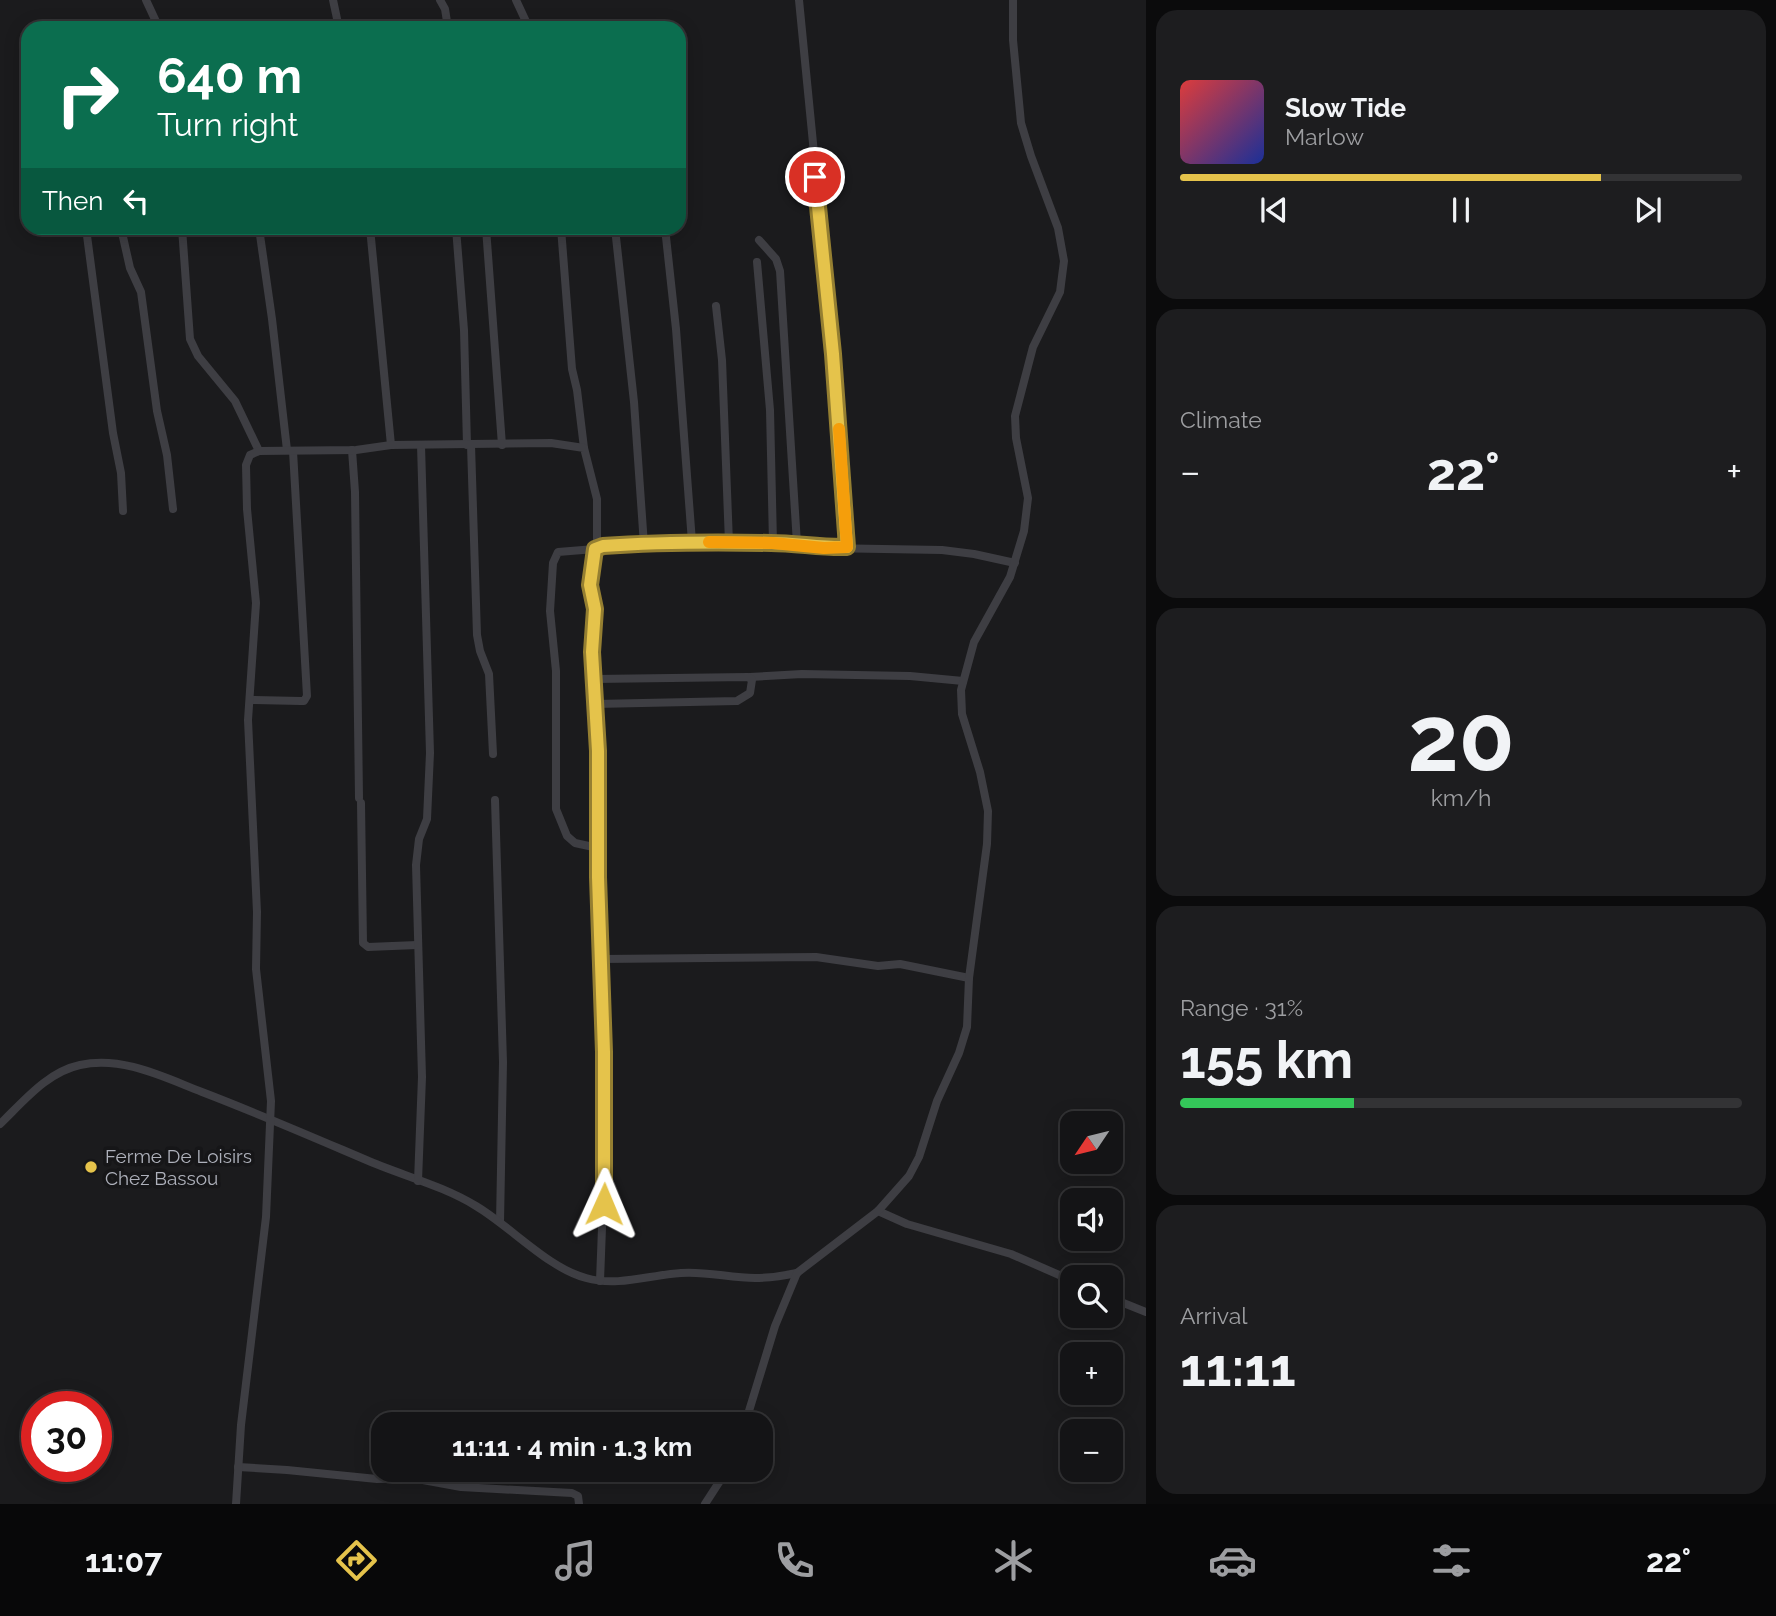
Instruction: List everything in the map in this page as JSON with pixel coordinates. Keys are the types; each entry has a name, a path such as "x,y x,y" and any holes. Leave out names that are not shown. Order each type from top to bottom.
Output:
{"street":[{"path":"146,0 156,21"},
{"path":"333,0 338,21"},
{"path":"440,0 447,21"},
{"path":"516,0 526,21"},
{"path":"799,0 833,348 847,547"},
{"path":"749,1412 775,1326 797,1273 878,1211 909,1176 919,1157 937,1101 967,1027 969,978 987,844 988,811 980,772 962,714 963,681 974,642 1015,563 1024,531 1028,498 1014,416 1033,347 1060,292 1064,261 1058,228 1021,123 1013,40 1013,0"},
{"path":"87,235 113,433 121,473 123,511"},
{"path":"123,235 130,268 141,292 173,509"},
{"path":"182,235 190,339 198,356 235,401 259,452"},
{"path":"250,700 304,701 307,696 290,451 260,235"},
{"path":"371,235 391,445"},
{"path":"457,235 464,330 477,635 489,674 493,754"},
{"path":"487,235 502,445"},
{"path":"562,235 572,369 584,448 597,499 597,539 590,585 595,609 592,652 598,751 605,1160 600,1281"},
{"path":"616,235 634,402 644,545"},
{"path":"666,237 676,329 692,542"},
{"path":"759,240 776,259 779,271 797,544"},
{"path":"757,262 770,410 773,543"},
{"path":"716,306 722,360 729,542"},
{"path":"236,1504 266,1217 271,1088 256,970 257,912 248,731 256,603 247,509 246,464 250,456 259,452 352,450 391,445 551,443 584,448"},
{"path":"418,1181 422,1077 416,865 419,839 427,819 430,753 421,445"},
{"path":"352,450 363,943 368,947 417,945"},
{"path":"598,848 575,843 567,836 556,809 556,671 550,611 555,555 564,551 603,546 729,542 797,544 824,548 942,550 1015,563"},
{"path":"594,680 802,674 910,676 963,681"},
{"path":"595,704 740,701 750,692 750,677"},
{"path":"495,800 503,1051 500,1222"},
{"path":"601,959 817,957 878,965 900,964 969,978"},
{"path":"0,1124 54,1075 79,1065 113,1063 145,1069 270,1117 464,1199 500,1222 534,1249 585,1278 623,1281 699,1272 753,1278 797,1273"},
{"path":"878,1211 907,1224 1012,1254 1060,1275"},
{"path":"1123,1303 1146,1312"},
{"path":"238,1467 377,1479 412,1478 461,1487 572,1493 578,1496 579,1504"},
{"path":"705,1504 719,1482"}],"slow traffic":[{"path":"709,542 847,547 839,429"}],"place":[{"name":"Ferme De Loisirs Chez Bassou","path":"91,1167"}],"route":[{"path":"604,1204 598,751 592,652 595,609 590,585 593,556 595,549 603,546 692,542 847,547 833,354 815,177"}]}
